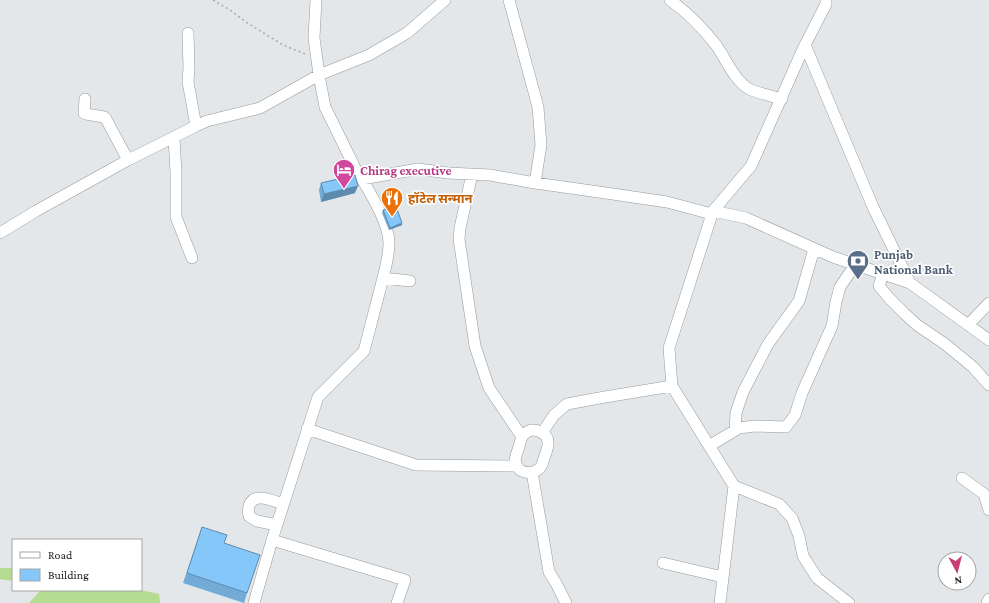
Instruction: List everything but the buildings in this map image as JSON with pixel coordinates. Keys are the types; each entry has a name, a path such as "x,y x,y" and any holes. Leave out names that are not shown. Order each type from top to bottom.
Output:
{"street":[{"path":"254,603 272,540 318,397 364,351 387,261 389,244 388,234 380,211 358,174 325,107 314,38 316,0"},
{"path":"0,233 36,211 128,160 196,126 208,121 260,108 319,75 369,55 407,33 445,0"},
{"path":"509,0 538,107 541,145 535,183"},
{"path":"670,0 686,12 700,26 716,45 739,81 750,89 782,99"},
{"path":"826,0 826,4 805,45 751,166 712,213 669,348 672,386 734,486 778,504 792,518 799,536 803,556 817,578 849,603"},
{"path":"188,33 188,82 196,126"},
{"path":"805,45 873,207 910,283"},
{"path":"85,99 84,113 104,117 106,119 128,160"},
{"path":"174,137 176,217 192,258"},
{"path":"362,180 418,169 490,175 667,202 712,213 746,218 834,258 910,283 989,340"},
{"path":"472,174 459,239 475,346 489,388 522,437"},
{"path":"735,430 736,413 743,392 768,344 799,301 814,249"},
{"path":"709,446 739,428 755,426 786,427 795,415 802,393 832,326 840,287 855,265"},
{"path":"883,274 879,286 889,298 917,325 974,367 989,385"},
{"path":"383,278 410,281"},
{"path":"968,325 989,304"},
{"path":"542,433 554,415 567,404 672,386"},
{"path":"307,429 416,465 517,466"},
{"path":"531,430 537,430 547,439 548,444 541,466 538,470 524,472 517,466 515,458 522,437 531,430"},
{"path":"532,472 549,572 566,603"},
{"path":"962,478 984,494 989,510"},
{"path":"720,603 734,486"},
{"path":"277,525 258,521 249,516 248,511 251,502 255,498 264,498 284,504"},
{"path":"272,540 405,580 397,603"},
{"path":"663,562 723,577"},
{"path":"987,603 989,599"}],"path":[{"path":"213,0 283,45 317,58"}],"green space":[{"path":"0,568 12,568 12,581 0,579"},
{"path":"142,590 159,594 160,603 29,603 40,591"}],"place":[{"name":"Chirag executive","path":"344,190"},
{"name":"हॉटेल सन्मान","path":"392,218"},
{"name":"Punjab National Bank","path":"858,280"}]}
